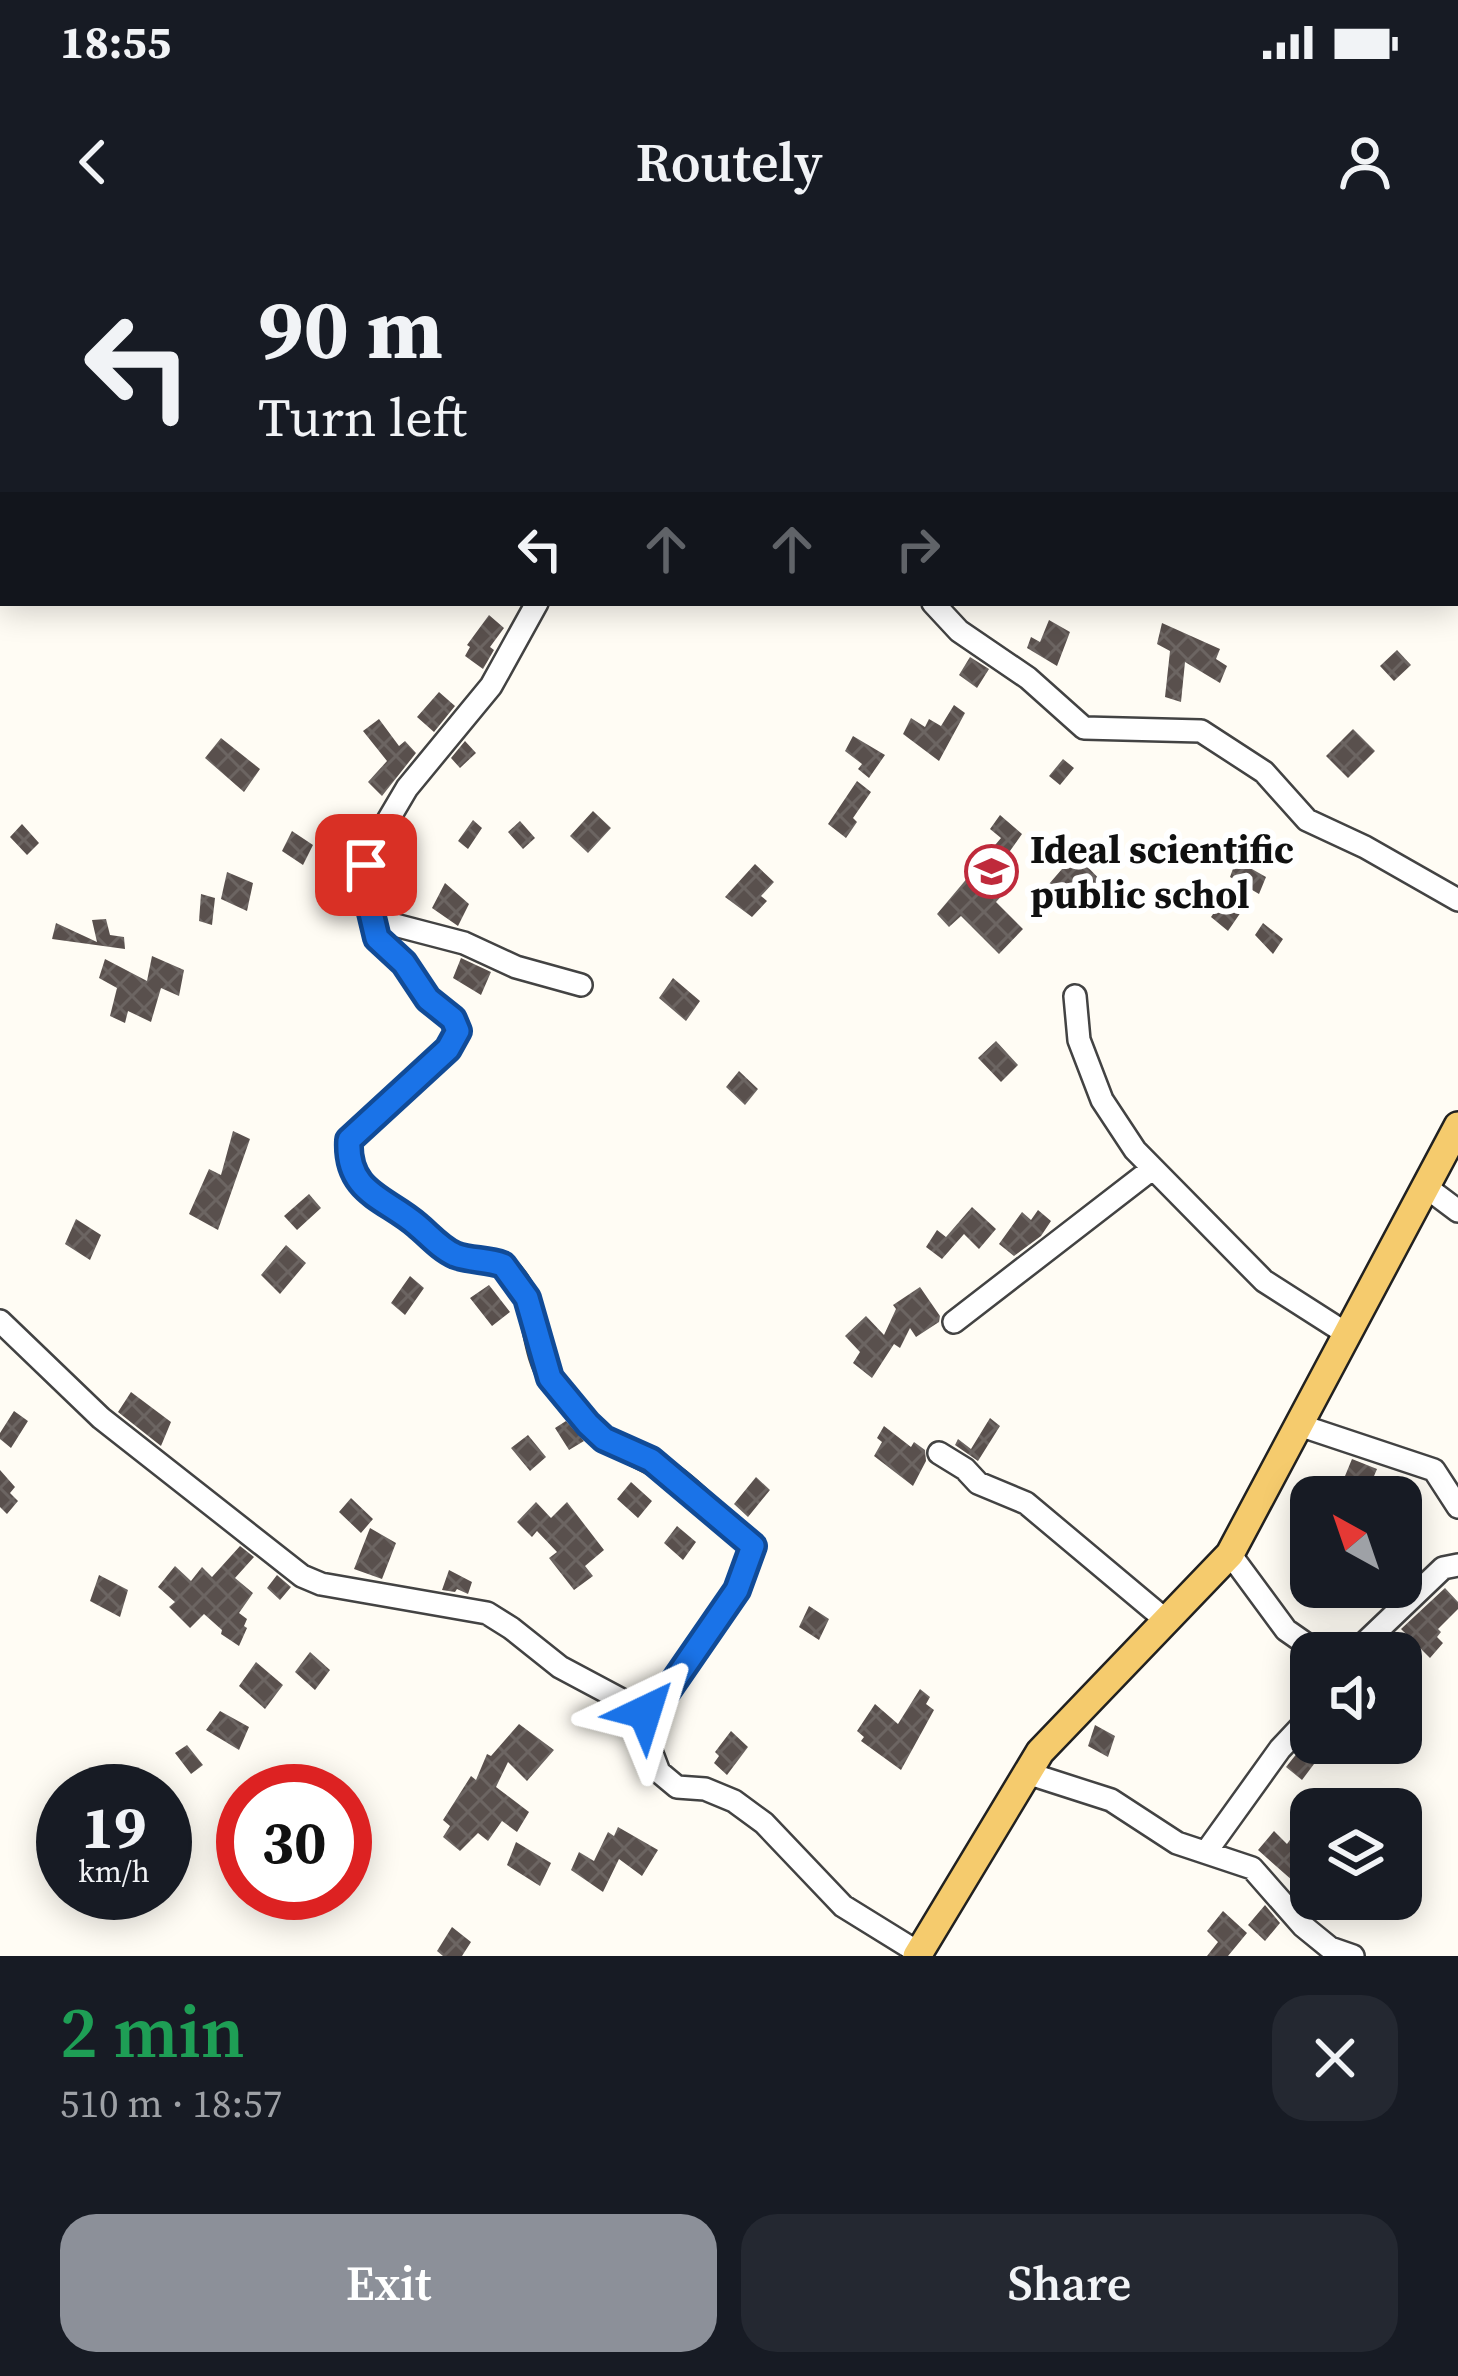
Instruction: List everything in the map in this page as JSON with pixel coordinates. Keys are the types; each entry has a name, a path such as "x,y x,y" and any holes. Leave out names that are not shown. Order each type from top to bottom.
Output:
{"main road":[{"path":"918,1954 1040,1752 1230,1554 1458,1126"}],"street":[{"path":"535,606 491,686 407,788 374,844 364,876 377,938 404,963 428,999 453,1019 458,1031 448,1049 349,1140 350,1157 366,1191 380,1203 398,1210 455,1255 503,1265 527,1298 550,1378 588,1424 604,1439 651,1460 753,1546 737,1590 657,1706 634,1714"},
{"path":"936,606 959,632 1028,678 1084,728 1201,731 1264,772 1307,820 1458,900"},
{"path":"372,919 464,944 516,967 581,986"},
{"path":"1075,995 1079,1040 1102,1100 1135,1150 1264,1281 1347,1334"},
{"path":"954,1322 1152,1169"},
{"path":"1426,1187 1458,1211"},
{"path":"0,1321 101,1418 302,1576 321,1584 487,1613 560,1667 620,1699 634,1714 659,1772 677,1787 705,1789 764,1822 843,1906 918,1954"},
{"path":"1299,1425 1434,1470 1458,1508"},
{"path":"939,1453 978,1483 1026,1503 1168,1622"},
{"path":"1230,1554 1290,1633"},
{"path":"1376,1632 1443,1568 1458,1565"},
{"path":"1206,1852 1290,1739"},
{"path":"1027,1773 1111,1800 1178,1843 1252,1868 1304,1926 1330,1948 1353,1956"}],"building":[{"path":"489,615 504,628 490,647 494,650 483,669 465,656 467,645"},
{"path":"1049,620 1070,632 1057,666 1027,648 1031,637 1040,642"},
{"path":"1162,623 1220,649 1216,659 1227,666 1220,683 1185,662 1181,702 1165,697 1170,651 1157,644"},
{"path":"1397,650 1411,665 1394,681 1380,666"},
{"path":"970,657 989,669 977,688 959,675"},
{"path":"439,692 455,706 434,732 417,717"},
{"path":"954,705 965,713 939,761 903,734 911,718 925,727 929,719 941,726"},
{"path":"379,719 399,746 405,741 416,753 382,796 368,782 387,761 363,731"},
{"path":"1353,729 1375,751 1348,778 1326,756"},
{"path":"853,736 885,755 869,778 858,769 862,764 845,751"},
{"path":"221,738 260,769 244,792 205,758"},
{"path":"465,741 476,753 460,768 451,758"},
{"path":"1063,759 1074,768 1060,785 1049,776"},
{"path":"857,781 871,792 846,838 828,824"},
{"path":"593,811 611,828 588,853 570,836"},
{"path":"1000,815 1022,834 1000,865 1015,881 996,902 1023,929 999,954 961,916 949,927 937,914 1001,838 990,829"},
{"path":"344,818 365,830 349,876 328,869"},
{"path":"473,820 482,828 468,849 458,841"},
{"path":"520,821 535,838 523,849 508,832"},
{"path":"22,824 39,843 27,855 10,837"},
{"path":"292,831 313,845 303,865 282,851"},
{"path":"388,850 401,856 392,885 379,877"},
{"path":"1075,854 1113,893 1095,909 1075,886 1055,906 1047,898 1054,890 1049,884"},
{"path":"1236,860 1266,877 1259,894 1230,877"},
{"path":"755,864 774,882 761,896 767,901 752,917 725,897"},
{"path":"227,872 253,883 247,911 221,899"},
{"path":"445,883 469,904 458,926 432,908"},
{"path":"201,894 215,898 212,925 199,921"},
{"path":"1224,898 1241,912 1228,931 1211,917"},
{"path":"106,919 110,935 124,937 125,949 52,939 56,923 97,942 92,920"},
{"path":"1263,923 1283,939 1273,954 1255,935"},
{"path":"152,956 184,970 179,996 161,988 151,1022 128,1011 125,1023 110,1016 117,988 99,978 105,959 147,981"},
{"path":"461,958 491,972 481,995 453,978"},
{"path":"673,978 700,1001 686,1021 659,998"},
{"path":"996,1041 1018,1065 1001,1082 978,1058"},
{"path":"739,1071 758,1089 745,1105 726,1087"},
{"path":"233,1131 250,1139 218,1230 189,1214 209,1169 221,1175"},
{"path":"309,1194 321,1208 297,1230 284,1216"},
{"path":"972,1207 996,1229 979,1249 964,1234 942,1259 926,1247 937,1230 946,1237"},
{"path":"1038,1210 1051,1221 1041,1236 1014,1256 999,1244 1022,1212 1031,1220"},
{"path":"76,1219 101,1235 90,1260 65,1244"},
{"path":"286,1245 306,1263 280,1294 261,1275"},
{"path":"410,1276 424,1288 405,1315 391,1303"},
{"path":"489,1285 510,1312 492,1326 470,1298"},
{"path":"920,1287 940,1316 939,1322 916,1337 910,1328 900,1348 894,1344 872,1378 853,1363 860,1352 845,1336 866,1316 884,1335 896,1309 893,1305"},
{"path":"131,1392 171,1422 161,1446 118,1412"},
{"path":"14,1411 28,1421 11,1448 0,1433"},
{"path":"990,1418 1000,1426 978,1461 955,1445 958,1439 971,1449"},
{"path":"566,1421 584,1441 569,1450 555,1428"},
{"path":"884,1426 911,1447 914,1442 925,1450 926,1461 913,1486 874,1456"},
{"path":"528,1435 546,1457 530,1471 511,1448"},
{"path":"1352,1459 1377,1469 1374,1476 1345,1476"},
{"path":"0,1470 15,1487 10,1493 18,1501 7,1514 0,1507"},
{"path":"756,1477 770,1490 748,1517 734,1504"},
{"path":"631,1482 652,1501 638,1518 617,1499"},
{"path":"351,1498 373,1519 361,1533 339,1512"},
{"path":"536,1502 551,1518 567,1502 604,1550 585,1566 593,1576 574,1590 549,1558 557,1552 537,1531 532,1537 517,1522"},
{"path":"677,1526 696,1542 683,1560 664,1543"},
{"path":"370,1528 396,1543 382,1579 354,1569"},
{"path":"240,1546 254,1557 235,1578 253,1593 239,1613 247,1619 247,1628 239,1646 204,1614 190,1628 169,1607 175,1602 158,1587 175,1566 191,1581 202,1567 212,1577"},
{"path":"449,1570 472,1582 468,1594 442,1590"},
{"path":"99,1575 128,1590 120,1617 90,1601"},
{"path":"277,1575 291,1587 280,1600 267,1588"},
{"path":"1445,1588 1458,1602 1458,1609 1438,1629 1437,1637 1443,1643 1430,1658 1422,1650 1422,1632 1401,1629"},
{"path":"809,1606 829,1619 819,1640 799,1627"},
{"path":"310,1652 330,1670 315,1690 295,1672"},
{"path":"256,1662 283,1685 265,1709 239,1686"},
{"path":"920,1689 930,1697 926,1704 934,1710 901,1770 861,1741 864,1737 857,1731 875,1704 898,1724"},
{"path":"220,1711 249,1727 239,1750 206,1730"},
{"path":"519,1724 554,1750 527,1781 508,1762 496,1787 529,1812 517,1832 502,1821 488,1841 478,1833 460,1851 443,1837 450,1826 443,1820 471,1776 476,1780 487,1754 491,1756"},
{"path":"1095,1725 1115,1736 1108,1757 1088,1746"},
{"path":"731,1731 748,1747 727,1775 714,1763 719,1756 715,1752"},
{"path":"187,1745 203,1765 192,1773 192,1764 183,1764 175,1753"},
{"path":"1290,1762 1314,1764 1302,1780 1286,1767"},
{"path":"618,1827 658,1850 642,1876 619,1859 603,1892 571,1870 579,1852 594,1861 608,1832 614,1836"},
{"path":"1274,1831 1287,1844 1290,1840 1290,1878 1258,1850"},
{"path":"516,1842 551,1863 540,1886 507,1865"},
{"path":"1265,1905 1280,1923 1265,1941 1248,1925"},
{"path":"1223,1911 1247,1933 1228,1956 1207,1956 1218,1942 1207,1931"},
{"path":"452,1927 471,1942 462,1956 443,1956 437,1951"}],"place":[{"name":"Ideal scientific public schol","path":"991,871"}],"route":[{"path":"366,865 366,892 377,938 404,963 428,999 453,1019 458,1031 448,1049 349,1140 354,1170 366,1191 444,1248 455,1255 503,1265 527,1298 550,1378 588,1424 604,1439 651,1460 753,1546 737,1590 657,1706 645,1712"}]}
